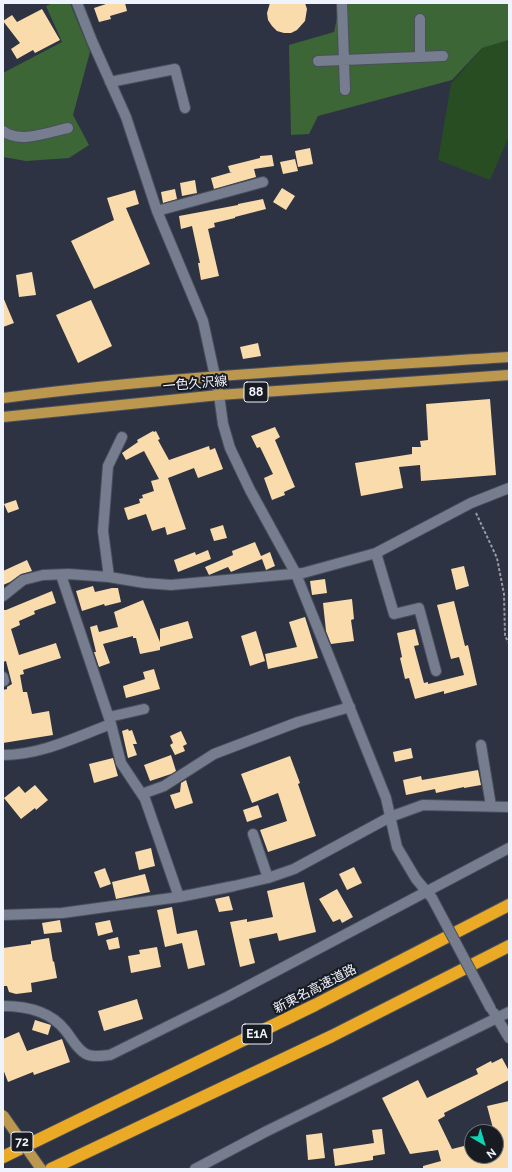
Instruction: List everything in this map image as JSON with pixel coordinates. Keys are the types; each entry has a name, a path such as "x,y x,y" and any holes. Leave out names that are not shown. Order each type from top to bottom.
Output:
{"highway":[{"name":"新東名高速道路","path":"3,1157 315,1005 509,905"},
{"name":"E1A","path":"51,1169 332,1036 509,946"}],"main road":[{"name":"一色久沢線","path":"3,398 46,392 215,376 509,357"},
{"name":"一色久沢線","path":"3,416 219,395 509,375"},
{"name":"72","path":"3,1115 41,1169"}],"street":[{"path":"77,3 92,41 126,117 157,211 203,321 219,395 223,424 230,448 250,490 296,574 386,798 397,847 408,867 429,895 491,1009 498,1018 509,1038"},
{"path":"342,3 345,90"},
{"path":"420,19 420,57"},
{"path":"318,61 443,56"},
{"path":"110,82 175,69 185,108"},
{"path":"3,131 6,134 22,138 68,128"},
{"path":"157,211 263,182"},
{"path":"109,577 103,530 108,466 122,437"},
{"path":"3,596 23,580 43,575 69,574 109,577 145,583 171,585 296,574 376,553 471,502 509,488"},
{"path":"376,553 394,614 419,608 436,671"},
{"path":"61,575 110,720 120,763 145,799 179,897"},
{"path":"142,794 164,786 214,754 298,722 350,707"},
{"path":"3,755 16,755 37,751 110,720 144,709"},
{"path":"481,745 491,806"},
{"path":"3,915 62,913 179,897 268,878 294,869 390,817 423,805 509,807"},
{"path":"253,834 268,878"},
{"path":"3,1006 31,1008 46,1014 64,1029 83,1053 94,1056 110,1055 429,895 509,848"},
{"path":"195,1169 265,1132 509,1012"}],"path":[{"path":"471,502 498,558 504,594 505,636 509,643"}],"green space":[{"path":"53,3 70,3 90,52 73,115 89,145 69,158 26,161 3,157 3,73 62,42 46,6"},
{"path":"509,3 509,40 482,48 452,80 318,116 309,134 291,135 289,45 334,32 340,4"},
{"path":"509,40 509,136 490,180 438,160 451,84 482,48"}],"building":[{"path":"109,3 125,3 127,11 110,16 111,19 99,22 94,8"},
{"path":"270,3 305,3 307,9 305,21 297,30 291,33 277,31 268,20 267,13"},
{"path":"42,9 60,40 35,53 33,50 17,59 11,49 20,43 3,21 12,15 17,22"},
{"path":"310,148 313,164 298,167 295,151"},
{"path":"272,155 274,166 254,169 256,177 214,189 211,178 232,172 230,172 228,166 260,158 260,156"},
{"path":"295,159 298,171 283,174 280,162"},
{"path":"195,180 197,193 182,196 180,183"},
{"path":"282,188 295,196 286,210 273,202"},
{"path":"175,189 177,199 163,203 161,192"},
{"path":"135,190 139,204 126,208 150,264 94,289 71,241 114,220 107,198"},
{"path":"263,199 266,209 214,223 215,227 208,229 219,276 201,280 198,263 200,263 192,226 181,229 179,216"},
{"path":"32,272 36,295 19,297 16,275"},
{"path":"3,297 14,323 3,327"},
{"path":"91,300 112,346 78,363 56,315"},
{"path":"258,343 261,356 243,359 240,347"},
{"path":"490,399 496,475 421,481 420,465 399,467 403,488 361,496 355,463 412,454 412,447 421,447 420,441 428,440 426,404"},
{"path":"275,427 280,437 275,440 295,487 284,492 285,495 272,500 264,478 273,474 260,447 257,448 251,436"},
{"path":"153,431 156,431 160,439 158,440 169,460 209,446 210,450 215,448 223,469 198,478 194,468 168,478 186,529 167,535 165,527 152,531 146,514 128,520 124,508 140,503 139,499 143,498 142,495 154,491 151,481 159,479 144,451 126,460 122,453 138,442 137,440"},
{"path":"16,500 19,509 8,513 4,504"},
{"path":"223,525 227,538 214,541 210,529"},
{"path":"255,542 261,556 270,552 275,566 266,570 262,559 231,572 228,567 209,575 205,567 233,555 232,551"},
{"path":"208,550 211,559 178,572 174,560 195,552 196,555"},
{"path":"27,560 32,571 21,574 3,585 3,571"},
{"path":"464,566 469,586 456,590 451,569"},
{"path":"325,579 327,593 312,595 310,581"},
{"path":"93,586 95,592 118,588 121,602 105,606 104,604 82,611 76,591"},
{"path":"52,591 56,603 34,611 35,614 19,621 20,625 11,629 19,655 56,643 61,658 23,670 24,674 20,675 23,692 27,692 32,714 49,711 53,735 3,743 3,690 7,689 7,687 12,684 6,661 3,662 3,610"},
{"path":"352,599 354,619 351,620 354,641 331,644 326,631 323,603"},
{"path":"143,600 160,642 160,629 188,621 193,638 160,647 160,650 140,654 136,638 133,638 133,636 103,644 110,663 99,667 94,652 96,652 90,627 97,625 99,632 118,627 114,612"},
{"path":"454,601 465,646 468,645 477,685 444,694 444,691 415,699 409,678 405,679 400,658 402,657 397,633 415,629 419,645 414,646 424,683 428,682 428,684 464,675 459,657 451,659 437,605"},
{"path":"305,617 318,658 268,669 265,654 297,647 289,622"},
{"path":"256,631 265,661 250,666 241,636"},
{"path":"154,669 160,689 126,698 123,686 145,679 143,672"},
{"path":"128,729 129,731 132,730 137,744 133,744 137,755 128,758 122,731"},
{"path":"181,731 187,744 183,746 185,751 175,755 170,745 173,743 170,736"},
{"path":"411,748 413,758 395,762 393,752"},
{"path":"171,755 176,771 150,781 144,765"},
{"path":"290,756 316,836 268,852 260,830 287,821 278,793 252,803 241,774"},
{"path":"113,758 118,776 94,783 89,764"},
{"path":"478,770 481,785 436,793 435,789 406,795 403,780 421,776 422,780"},
{"path":"186,780 193,803 175,809 170,795 180,792 181,783"},
{"path":"35,785 48,800 36,810 35,808 21,819 4,798 19,786 25,793"},
{"path":"258,805 262,817 247,822 243,810"},
{"path":"151,848 155,866 139,870 135,852"},
{"path":"354,867 362,883 347,890 339,874"},
{"path":"105,868 111,884 100,888 94,872"},
{"path":"145,874 150,892 116,899 112,882"},
{"path":"304,882 316,932 279,941 277,933 249,939 255,963 240,967 230,922 247,919 247,922 273,917 267,891"},
{"path":"337,889 353,917 342,923 340,919 333,922 319,899"},
{"path":"229,896 233,910 219,912 215,899"},
{"path":"172,907 177,934 197,930 205,965 188,969 182,943 165,947 157,910"},
{"path":"60,920 62,932 44,934 42,923"},
{"path":"110,920 113,932 98,936 95,923"},
{"path":"118,937 120,948 109,950 106,940"},
{"path":"49,938 57,978 31,983 32,992 16,994 9,992 7,986 3,986 3,948 31,944 31,941"},
{"path":"157,947 161,967 131,973 128,956 140,954 139,950"},
{"path":"137,999 143,1019 104,1031 98,1011"},
{"path":"35,1020 51,1025 48,1035 32,1030"},
{"path":"19,1032 27,1051 62,1039 70,1062 34,1075 33,1072 8,1082 3,1069 3,1039"},
{"path":"502,1058 509,1071 509,1080 444,1113 445,1116 438,1120 452,1149 464,1146 464,1164 504,1164 504,1124 492,1124 487,1106 509,1101 509,1169 423,1169 423,1166 441,1161 438,1150 410,1154 382,1098 418,1080 427,1098 478,1074 476,1069 491,1061 492,1063"},
{"path":"382,1129 385,1154 373,1156 373,1160 335,1166 333,1149 374,1143 372,1130"},
{"path":"322,1133 325,1158 308,1160 306,1135"}]}
